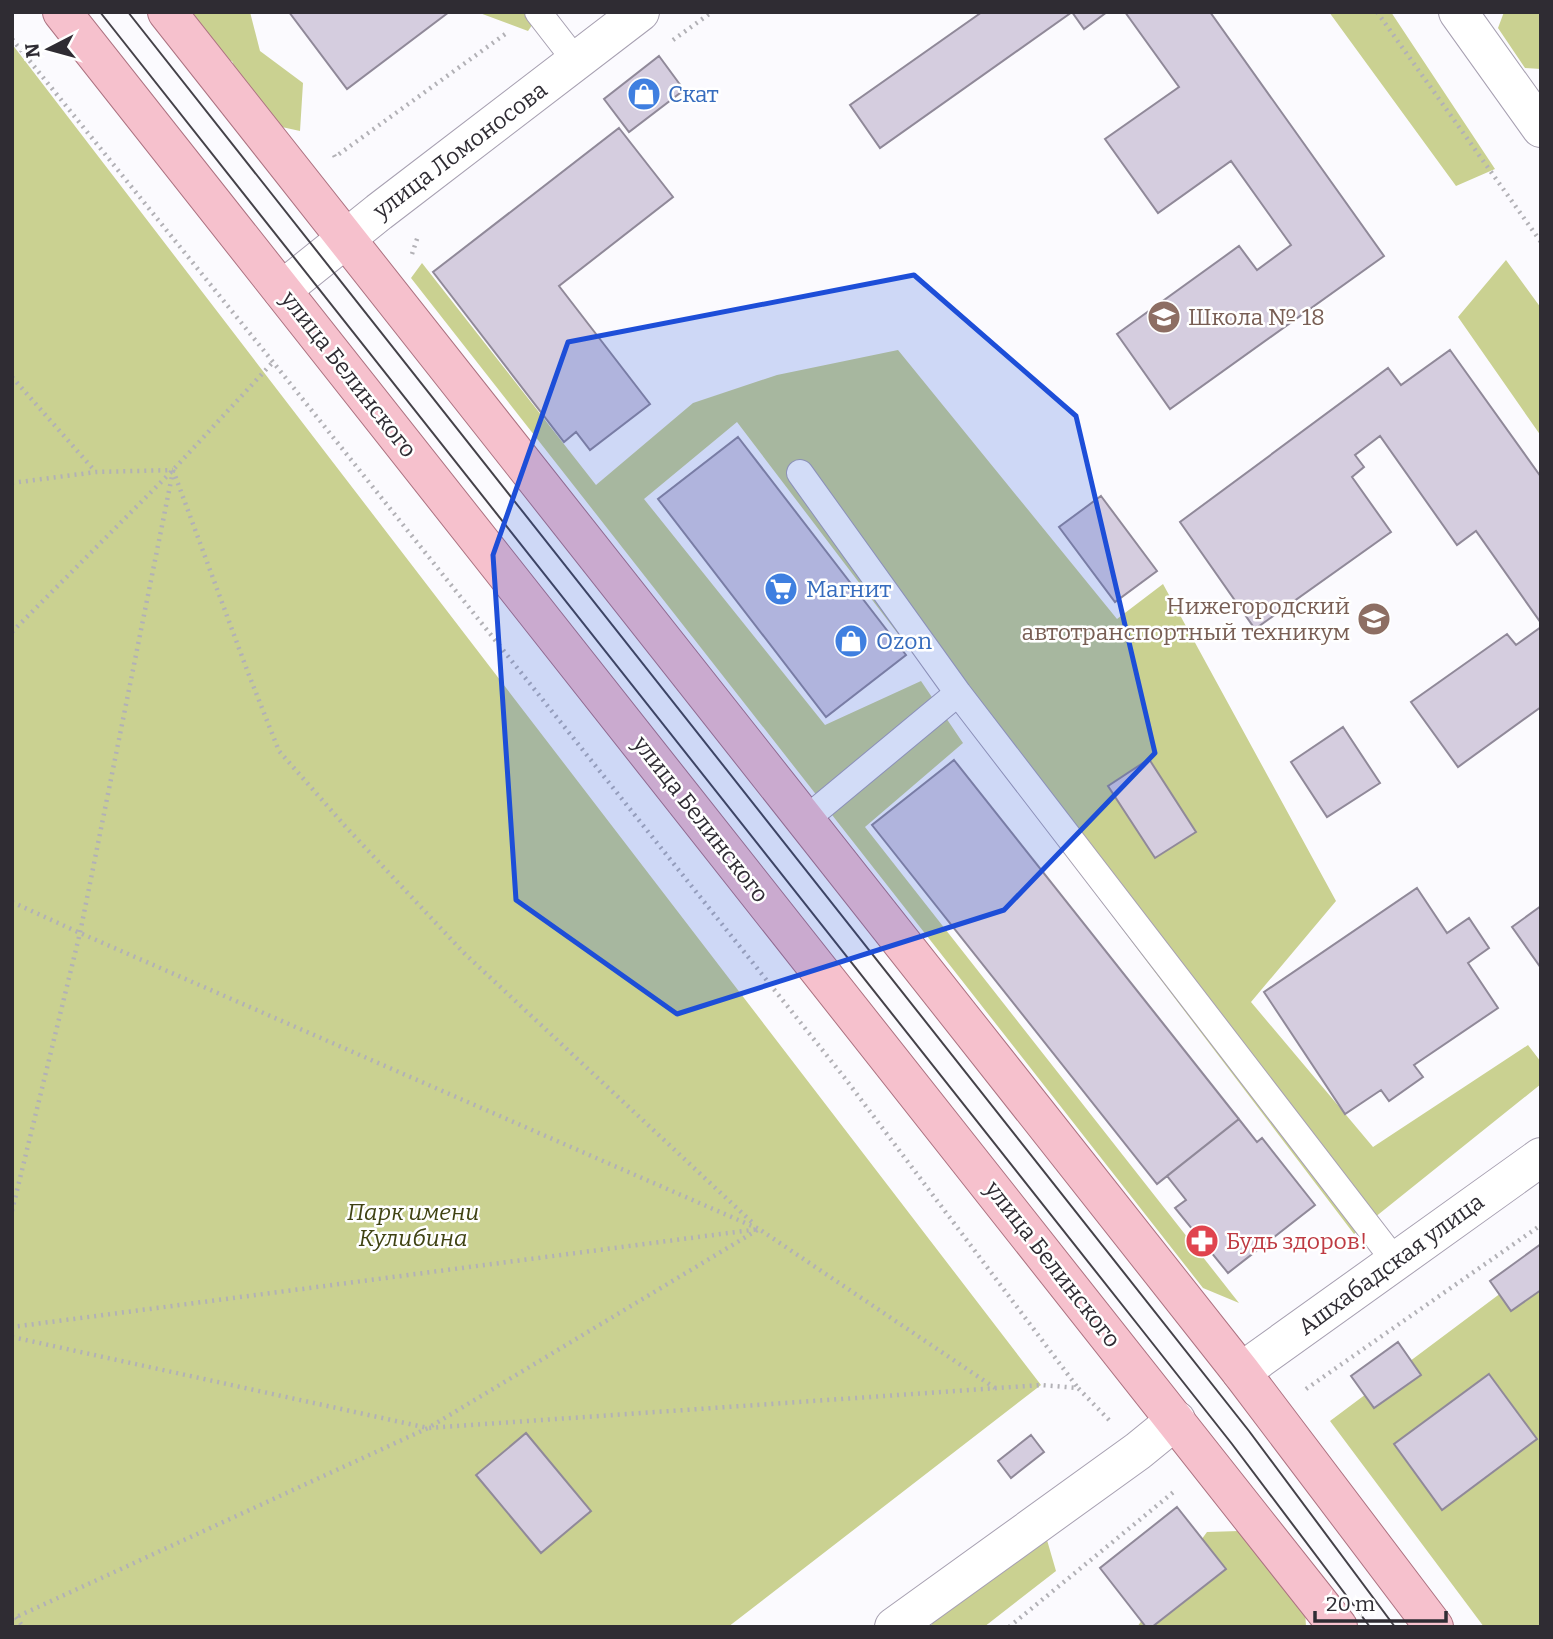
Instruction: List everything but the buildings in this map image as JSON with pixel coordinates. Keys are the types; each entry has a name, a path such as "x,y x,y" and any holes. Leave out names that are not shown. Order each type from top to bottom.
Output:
{"main road":[{"name":"улица Белинского","path":"62,12 1338,1627"},
{"path":"166,12 1241,1372 1434,1627"}],"street":[{"name":"улица Ломоносова","path":"282,289 640,12"},
{"path":"1458,12 1541,128"},
{"name":"Ашхабадская улица","path":"1241,1372 1541,1157"},
{"path":"894,1627 1139,1451 1176,1420"}],"lane":[{"path":"538,12 576,61"},
{"path":"800,473 958,693 1395,1261"},
{"path":"805,820 958,693"}],"path":[{"path":"1377,12 1541,242"},
{"path":"335,157 513,28"},
{"path":"12,39 845,1077 1078,1388 1176,1489 1009,1627"},
{"path":"12,632 173,470 273,362"},
{"path":"12,377 96,472"},
{"path":"12,483 96,472 173,470"},
{"path":"12,1211 80,933 173,470"},
{"path":"173,470 279,751 345,826 464,953 759,1229 996,1388"},
{"path":"12,902 759,1229"},
{"path":"1297,1395 1541,1225"},
{"path":"12,1327 759,1229"},
{"path":"23,1627 14,1618 428,1429 759,1229"},
{"path":"12,1337 428,1429 1041,1385 1078,1388"}],"highlighted area":[{"path":"914,275 1076,416 1155,753 1004,910 677,1014 516,900 493,555 568,342"}],"green space":[{"path":"181,12 250,12 260,51 303,83 300,131 259,122 232,61 202,56"},
{"path":"477,12 541,12 528,31"},
{"path":"1329,12 1391,12 1495,169 1456,186"},
{"path":"1504,12 1541,12 1541,69 1525,68 1498,28"},
{"name":"Парк имени Кулибина","path":"12,44 1041,1385 728,1627 12,1627"},
{"path":"1506,260 1541,308 1541,436 1458,317"},
{"path":"422,263 596,485 693,403 777,375 898,350 1117,619 1163,584 1336,901 1251,1002 1373,1147 1528,1045 1541,1062 1541,1084 1354,1234 737,422 644,499 825,725 921,681 963,743 865,827 1239,1303 1203,1288 411,278"},
{"path":"1541,1263 1541,1627 1484,1627 1330,1421"},
{"path":"1239,1531 1305,1608 1306,1627 1137,1627 1207,1532"},
{"path":"1047,1540 1056,1571 984,1627 932,1627 927,1590"}],"tram line":[{"path":"100,12 1232,1444 1370,1627"},
{"path":"128,12 1249,1431 1395,1627"}],"place":[{"name":"Скат","path":"644,94"},
{"name":"Школа № 18","path":"1164,317"},
{"name":"Магнит","path":"781,589"},
{"name":"Нижегородский автотранспортный техникум","path":"1374,619"},
{"name":"Ozon","path":"851,641"},
{"name":"Будь здоров!","path":"1202,1241"}]}
